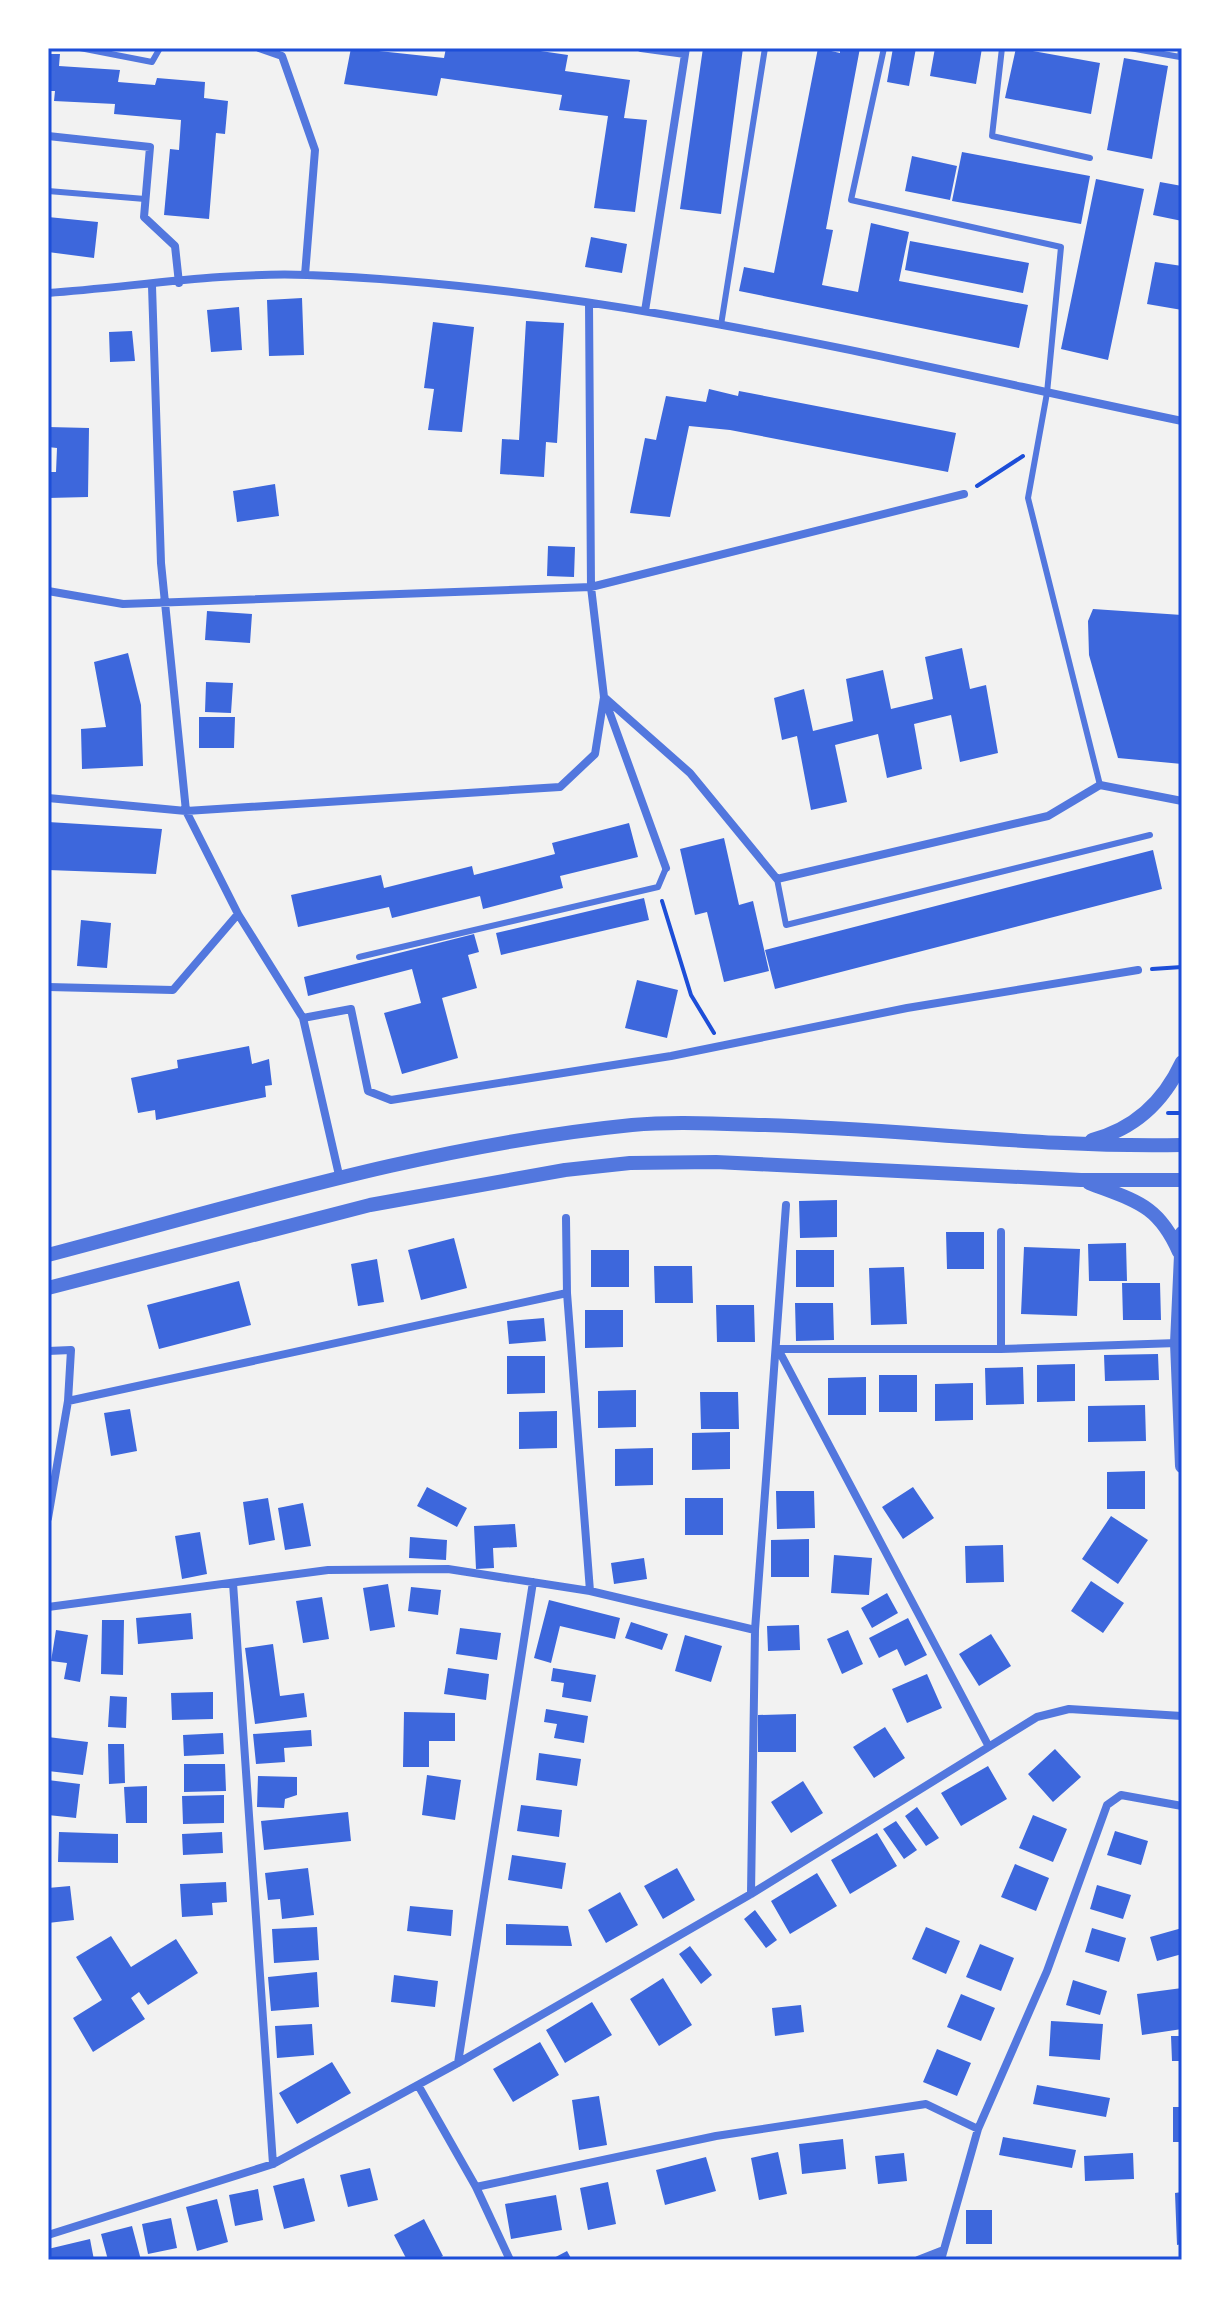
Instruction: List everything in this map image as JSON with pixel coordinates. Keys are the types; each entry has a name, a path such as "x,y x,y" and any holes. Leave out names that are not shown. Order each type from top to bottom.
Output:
{"street":[{"path":"259,48 284,51 315,150 305,275"},
{"path":"641,48 686,51 645,311"},
{"path":"48,136 150,147 144,217 175,246 179,283"},
{"path":"48,293 305,275 529,294 721,325 1182,421"},
{"path":"152,286 161,563 186,811 238,914 303,1018 339,1175"},
{"path":"589,303 591,587 604,697 666,868"},
{"path":"48,591 123,604 591,587 964,494"},
{"path":"48,798 186,811 560,787 595,754 604,697"},
{"path":"604,697 690,773 777,879 1048,816 1100,785 1182,801"},
{"path":"48,987 173,990 238,914"},
{"path":"303,1018 351,1009 368,1091 391,1100 1138,970"},
{"path":"1075,1145 1106,1137 1150,1110 1163,1096 1182,1062"},
{"path":"48,1255 339,1175 423,1156 633,1125 795,1126 1075,1145 1182,1145"},
{"path":"48,1288 370,1205 578,1169 716,1162 1081,1180 1182,1180"},
{"path":"1081,1180 1152,1209 1167,1226 1179,1252"},
{"path":"751,1894 755,1630 778,1349 786,1205"},
{"path":"566,1218 567,1293 590,1591"},
{"path":"1001,1232 1001,1349"},
{"path":"1182,1233 1177,1343 1182,1463"},
{"path":"68,1401 567,1293"},
{"path":"778,1349 1001,1349 1177,1343"},
{"path":"778,1349 988,1745"},
{"path":"48,1351 71,1350 68,1401 48,1518"},
{"path":"48,1607 328,1570 448,1569 590,1591 755,1630"},
{"path":"458,2063 533,1582"},
{"path":"233,1583 273,2164"},
{"path":"48,2235 273,2164 458,2063 751,1894 1037,1717 1069,1709 1182,1716"},
{"path":"918,2260 941,2255 978,2129 1047,1971 1107,1805 1121,1795 1182,1806"},
{"path":"418,2085 476,2187 510,2260"},
{"path":"476,2187 716,2136 926,2104 978,2129"}],"lane":[{"path":"80,48 152,62 160,48"},
{"path":"721,325 765,48"},
{"path":"884,48 851,200 1061,247 1047,393 1028,498 1100,785"},
{"path":"1002,48 992,136 1090,158"},
{"path":"1130,48 1180,57 1181,48"},
{"path":"48,191 145,199"},
{"path":"1182,236 1182,242"},
{"path":"777,879 786,925 1150,835"},
{"path":"359,957 658,887 666,868"}],"path":[{"path":"964,494 1038,446"},
{"path":"658,887 691,995 721,1045"},
{"path":"1138,970 1182,967"}],"building":[{"path":"351,48 444,58 446,48 520,48 568,55 565,71 630,80 624,118 647,120 635,212 594,208 608,116 559,110 562,95 441,78 437,96 344,84"},
{"path":"703,48 743,48 721,214 680,209"},
{"path":"818,48 840,53 840,48 860,48 826,229 833,230 822,285 858,292 871,223 909,232 899,281 1028,305 1019,348 739,291 744,267 774,273"},
{"path":"893,48 916,48 909,86 887,82"},
{"path":"935,48 982,48 976,84 930,76"},
{"path":"1016,48 1100,63 1091,114 1005,98"},
{"path":"48,54 60,54 59,66 120,70 118,82 155,85 157,78 205,82 204,98 228,101 225,134 216,133 209,219 164,215 170,149 179,150 181,120 114,114 115,104 54,101 55,91 48,91"},
{"path":"1124,58 1168,66 1152,159 1107,150"},
{"path":"962,152 1090,176 1081,224 952,201"},
{"path":"912,156 957,166 950,200 905,191"},
{"path":"1096,179 1144,189 1108,360 1061,349"},
{"path":"1160,182 1182,186 1182,221 1153,215"},
{"path":"48,217 98,222 94,258 48,252"},
{"path":"591,237 627,244 622,273 585,267"},
{"path":"910,241 1029,263 1023,293 905,270"},
{"path":"1155,262 1182,266 1182,310 1147,304"},
{"path":"302,298 304,355 269,356 267,300"},
{"path":"239,307 242,350 211,352 207,310"},
{"path":"526,321 564,323 557,443 546,442 544,477 500,474 502,439 519,440"},
{"path":"433,322 474,327 462,432 428,430 434,389 424,388"},
{"path":"132,331 135,361 110,362 109,332"},
{"path":"709,389 738,396 739,391 956,433 948,472 730,430 689,426 670,517 630,513 645,438 656,440 666,396 706,402"},
{"path":"48,427 89,428 88,497 48,498 48,472 56,472 57,448 48,447"},
{"path":"275,484 279,516 237,522 233,491"},
{"path":"548,546 575,547 574,577 547,576"},
{"path":"1093,609 1182,615 1182,764 1118,758 1089,655 1088,621"},
{"path":"207,611 252,614 250,643 205,640"},
{"path":"962,648 970,689 986,685 998,753 960,762 951,715 914,724 922,769 887,778 878,734 835,745 847,802 811,810 797,736 782,740 774,698 804,689 813,731 853,721 846,679 883,670 891,709 933,699 925,657"},
{"path":"128,653 141,705 143,766 82,769 81,729 106,727 94,662"},
{"path":"206,682 233,683 231,713 205,712"},
{"path":"199,717 235,717 234,748 199,748"},
{"path":"48,822 162,829 156,874 48,870"},
{"path":"629,823 638,857 560,876 563,888 483,909 480,896 392,918 389,907 298,927 291,895 381,875 384,888 472,866 474,875 555,854 552,843"},
{"path":"724,838 739,905 753,901 769,971 724,982 707,912 695,915 680,849"},
{"path":"1153,850 1162,889 775,989 765,950"},
{"path":"644,898 649,920 501,955 496,933"},
{"path":"81,920 111,923 107,968 77,966"},
{"path":"474,934 479,952 468,955 477,988 442,998 458,1058 402,1074 384,1013 421,1003 412,969 308,996 304,977"},
{"path":"637,980 678,990 667,1038 625,1028"},
{"path":"249,1046 252,1064 269,1059 272,1085 265,1086 266,1097 156,1120 155,1110 138,1113 131,1078 178,1068 177,1060"},
{"path":"837,1200 837,1237 800,1238 799,1201"},
{"path":"946,1232 984,1232 984,1269 947,1269"},
{"path":"454,1238 467,1288 421,1300 408,1250"},
{"path":"1126,1243 1127,1281 1089,1281 1088,1244"},
{"path":"1024,1247 1080,1249 1077,1316 1021,1314"},
{"path":"591,1250 629,1250 629,1287 591,1287"},
{"path":"796,1250 834,1250 834,1287 796,1287"},
{"path":"377,1259 384,1302 358,1306 351,1264"},
{"path":"654,1266 692,1266 693,1303 655,1303"},
{"path":"904,1267 907,1324 871,1325 869,1268"},
{"path":"239,1281 251,1325 159,1349 147,1305"},
{"path":"1122,1283 1160,1283 1161,1320 1123,1320"},
{"path":"795,1303 833,1303 834,1340 796,1341"},
{"path":"716,1305 754,1305 755,1342 717,1342"},
{"path":"585,1310 623,1310 623,1347 585,1348"},
{"path":"544,1318 546,1341 509,1344 507,1321"},
{"path":"1158,1354 1159,1380 1105,1381 1104,1355"},
{"path":"507,1356 545,1356 545,1393 507,1394"},
{"path":"1075,1364 1075,1401 1037,1402 1037,1365"},
{"path":"1023,1367 1024,1404 986,1405 985,1368"},
{"path":"879,1375 917,1375 917,1412 879,1412"},
{"path":"866,1377 866,1415 828,1415 828,1378"},
{"path":"973,1383 973,1420 935,1421 935,1384"},
{"path":"636,1390 636,1427 598,1428 598,1391"},
{"path":"700,1392 738,1392 739,1429 701,1429"},
{"path":"1145,1405 1146,1441 1088,1442 1088,1406"},
{"path":"130,1409 137,1451 111,1456 104,1413"},
{"path":"557,1411 557,1448 519,1449 519,1412"},
{"path":"730,1432 730,1469 692,1470 692,1433"},
{"path":"653,1448 653,1485 615,1486 615,1449"},
{"path":"1145,1471 1145,1509 1107,1509 1107,1472"},
{"path":"427,1487 467,1508 457,1527 417,1506"},
{"path":"913,1487 934,1518 903,1539 882,1507"},
{"path":"776,1491 814,1491 815,1528 777,1529"},
{"path":"268,1498 275,1540 249,1545 243,1502"},
{"path":"685,1498 723,1498 723,1535 685,1535"},
{"path":"303,1503 311,1546 285,1550 278,1508"},
{"path":"1111,1516 1148,1540 1118,1584 1082,1559"},
{"path":"515,1524 517,1547 493,1548 494,1568 476,1569 474,1526"},
{"path":"200,1532 207,1574 182,1579 175,1536"},
{"path":"410,1537 447,1540 446,1560 409,1558"},
{"path":"809,1539 809,1577 771,1577 771,1540"},
{"path":"1003,1545 1004,1582 966,1583 965,1546"},
{"path":"834,1555 872,1558 869,1595 831,1593"},
{"path":"644,1558 647,1579 614,1584 611,1563"},
{"path":"1091,1581 1124,1603 1103,1633 1071,1611"},
{"path":"388,1584 395,1627 370,1631 363,1588"},
{"path":"411,1587 441,1590 438,1615 408,1611"},
{"path":"887,1593 898,1613 872,1628 861,1608"},
{"path":"322,1597 329,1639 303,1643 296,1601"},
{"path":"549,1600 620,1618 615,1639 560,1626 551,1663 534,1658"},
{"path":"191,1613 193,1639 138,1644 136,1618"},
{"path":"908,1618 927,1655 905,1666 897,1649 879,1658 869,1638"},
{"path":"102,1620 124,1620 123,1675 101,1674"},
{"path":"631,1622 668,1634 662,1650 625,1638"},
{"path":"799,1625 800,1650 768,1651 767,1626"},
{"path":"460,1628 501,1633 497,1660 456,1654"},
{"path":"56,1630 88,1635 80,1682 64,1679 67,1663 51,1661"},
{"path":"848,1630 863,1664 842,1674 827,1639"},
{"path":"991,1634 1011,1666 979,1686 959,1654"},
{"path":"685,1635 722,1646 711,1682 675,1671"},
{"path":"273,1644 280,1696 304,1693 307,1717 255,1724 245,1648"},
{"path":"448,1668 489,1674 486,1700 444,1694"},
{"path":"553,1668 596,1675 591,1702 562,1697 564,1683 551,1681"},
{"path":"927,1674 942,1708 907,1723 892,1689"},
{"path":"213,1692 213,1719 172,1720 171,1693"},
{"path":"110,1696 127,1697 126,1728 108,1727"},
{"path":"546,1709 588,1716 584,1743 554,1738 557,1724 544,1722"},
{"path":"404,1712 455,1713 455,1741 429,1741 429,1767 403,1767"},
{"path":"796,1714 796,1752 758,1752 758,1715"},
{"path":"885,1727 905,1758 874,1778 853,1747"},
{"path":"311,1730 312,1746 284,1748 285,1762 256,1764 253,1734"},
{"path":"223,1733 224,1754 184,1756 183,1735"},
{"path":"48,1737 88,1742 83,1775 48,1771"},
{"path":"108,1744 124,1744 125,1783 109,1784"},
{"path":"1055,1749 1081,1777 1053,1802 1028,1774"},
{"path":"539,1753 581,1759 577,1786 536,1780"},
{"path":"184,1764 225,1764 226,1791 184,1792"},
{"path":"988,1766 1007,1799 961,1826 941,1793"},
{"path":"427,1775 461,1780 455,1820 422,1815"},
{"path":"258,1776 297,1777 297,1795 285,1799 284,1808 257,1807"},
{"path":"48,1780 80,1784 76,1818 48,1815"},
{"path":"803,1781 823,1813 791,1833 771,1802"},
{"path":"147,1786 147,1823 126,1823 124,1787"},
{"path":"224,1795 224,1823 183,1824 182,1796"},
{"path":"521,1805 562,1810 559,1837 517,1831"},
{"path":"917,1807 939,1838 926,1846 905,1816"},
{"path":"348,1812 351,1841 264,1850 261,1821"},
{"path":"1033,1815 1067,1829 1053,1862 1019,1848"},
{"path":"896,1821 917,1850 904,1859 883,1829"},
{"path":"1115,1831 1148,1841 1141,1865 1107,1855"},
{"path":"59,1832 118,1834 118,1863 58,1862"},
{"path":"222,1832 223,1853 183,1855 182,1834"},
{"path":"877,1833 897,1866 850,1894 831,1860"},
{"path":"512,1855 566,1863 562,1889 508,1880"},
{"path":"1015,1864 1049,1878 1036,1911 1001,1897"},
{"path":"308,1868 314,1915 282,1919 280,1899 268,1900 265,1873"},
{"path":"677,1868 695,1900 663,1919 644,1886"},
{"path":"817,1873 837,1906 790,1934 771,1901"},
{"path":"226,1882 227,1902 212,1903 213,1915 182,1917 180,1884"},
{"path":"1097,1885 1131,1895 1123,1919 1090,1909"},
{"path":"70,1886 74,1920 48,1923 48,1888"},
{"path":"620,1892 638,1925 606,1943 588,1910"},
{"path":"410,1906 453,1910 451,1936 407,1931"},
{"path":"755,1910 777,1940 766,1948 744,1919"},
{"path":"506,1924 568,1926 572,1946 506,1945"},
{"path":"317,1927 319,1960 274,1963 272,1929"},
{"path":"926,1927 960,1941 946,1974 912,1959"},
{"path":"1092,1928 1126,1938 1119,1962 1085,1952"},
{"path":"1182,1928 1182,1954 1157,1961 1150,1937"},
{"path":"111,1936 131,1967 176,1939 198,1973 148,2005 139,1992 131,1998 145,2019 93,2052 73,2018 102,2000 76,1957"},
{"path":"980,1944 1014,1958 1001,1991 966,1977"},
{"path":"690,1946 712,1975 701,1984 679,1954"},
{"path":"317,1972 319,2007 271,2011 268,1977"},
{"path":"394,1975 438,1981 435,2007 391,2002"},
{"path":"663,1978 692,2025 659,2046 630,1999"},
{"path":"1073,1980 1107,1991 1100,2015 1066,2005"},
{"path":"1182,1988 1182,2029 1142,2035 1137,1994"},
{"path":"961,1994 995,2008 981,2041 947,2027"},
{"path":"592,2002 612,2035 565,2063 546,2030"},
{"path":"801,2005 804,2032 775,2036 772,2008"},
{"path":"1051,2021 1103,2024 1100,2060 1049,2056"},
{"path":"312,2024 314,2055 277,2058 275,2026"},
{"path":"1171,2036 1182,2036 1182,2061 1172,2061"},
{"path":"540,2042 559,2075 513,2102 493,2069"},
{"path":"937,2049 971,2063 957,2096 923,2082"},
{"path":"332,2062 351,2093 297,2124 279,2093"},
{"path":"1037,2085 1110,2098 1106,2117 1033,2104"},
{"path":"599,2096 607,2145 579,2150 572,2100"},
{"path":"1173,2107 1182,2107 1182,2142 1173,2142"},
{"path":"1003,2137 1076,2150 1072,2168 999,2155"},
{"path":"843,2139 846,2169 802,2174 799,2144"},
{"path":"778,2152 787,2194 759,2200 751,2158"},
{"path":"904,2153 907,2181 878,2184 875,2156"},
{"path":"1133,2153 1134,2179 1085,2181 1084,2156"},
{"path":"706,2157 716,2191 665,2205 656,2170"},
{"path":"370,2168 378,2200 348,2207 340,2175"},
{"path":"304,2178 315,2221 284,2229 273,2186"},
{"path":"608,2182 616,2224 588,2230 580,2188"},
{"path":"258,2189 263,2220 235,2226 229,2195"},
{"path":"1182,2192 1182,2244 1177,2245 1175,2193"},
{"path":"556,2195 562,2230 511,2239 505,2204"},
{"path":"217,2199 228,2242 197,2251 186,2207"},
{"path":"966,2210 992,2210 992,2244 966,2244"},
{"path":"171,2218 177,2248 148,2254 142,2224"},
{"path":"424,2219 443,2256 435,2260 407,2260 394,2235"},
{"path":"132,2226 141,2260 108,2260 101,2234"},
{"path":"90,2239 94,2260 48,2260 48,2249"},
{"path":"567,2251 572,2260 550,2260"}]}
